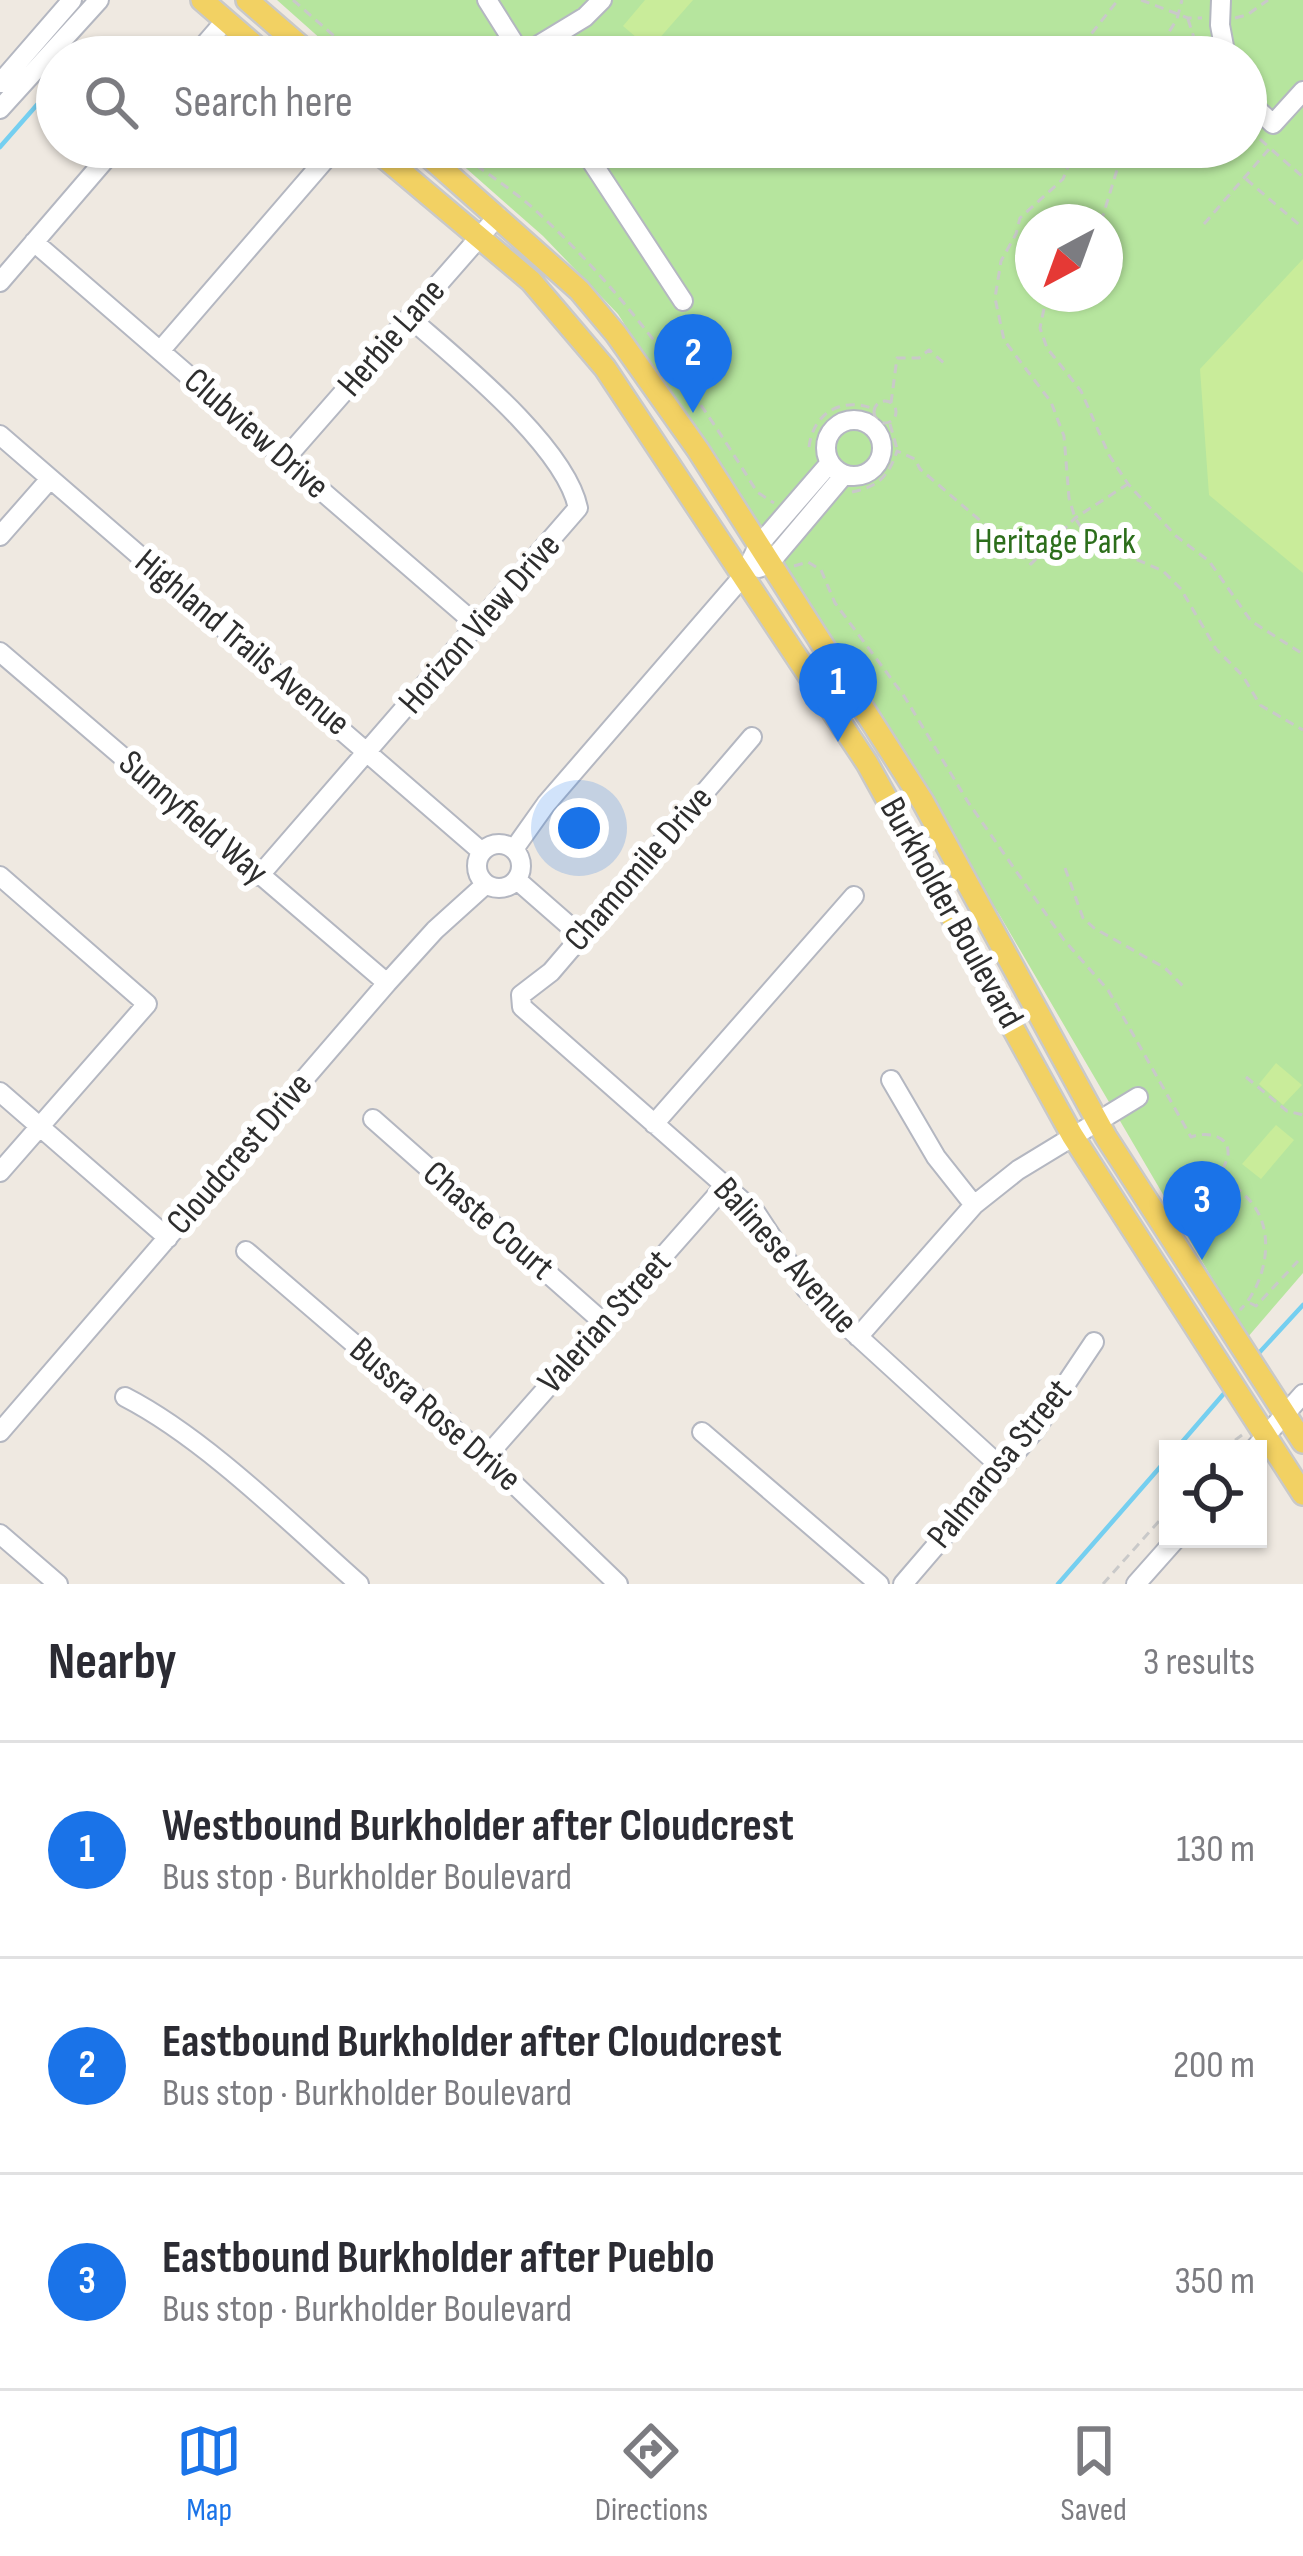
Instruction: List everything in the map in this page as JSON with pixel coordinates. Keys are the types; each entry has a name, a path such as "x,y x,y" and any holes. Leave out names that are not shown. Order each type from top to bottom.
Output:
{"main road":[{"path":"202,0 244,36"},
{"path":"247,0 289,36"},
{"name":"Burkholder Boulevard","path":"397,168 531,281 583,337 744,575 898,813 1072,1135 1254,1440"},
{"name":"Burkholder Boulevard","path":"442,168 579,290 616,334 772,555 923,802 1097,1120 1303,1442"},
{"name":"Burkholder Boulevard","path":"1267,1454 1303,1494"}],"street":[{"path":"40,36 72,0"},
{"path":"66,36 99,0"},
{"path":"487,0 510,36"},
{"path":"554,36 602,0"},
{"path":"1221,0 1222,36"},
{"path":"212,36 226,20"},
{"path":"0,82 36,41"},
{"path":"0,109 36,69"},
{"path":"1267,118 1274,124 1303,91"},
{"path":"0,282 98,168"},
{"path":"160,351 318,168"},
{"path":"596,168 683,301"},
{"name":"Herbie Lane","path":"285,459 498,216"},
{"name":"Clubview Drive","path":"34,242 478,626"},
{"name":"Horizon View Drive","path":"259,876 578,508 575,493 499,397 412,319"},
{"name":"Highland Trails Avenue","path":"0,435 482,852"},
{"path":"514,849 546,804 744,575 772,555 837,469"},
{"path":"0,536 50,479"},
{"name":"Sunnyfield Way","path":"0,652 387,983"},
{"name":"Chamomile Drive","path":"521,995 550,972 752,737"},
{"path":"497,844 514,849 521,864 517,880 496,888 486,884 477,868 482,852 497,844"},
{"path":"0,876 147,1004 0,1172"},
{"path":"517,880 581,936"},
{"name":"Cloudcrest Drive","path":"0,1432 387,983 435,929 486,884"},
{"path":"654,1124 854,896"},
{"name":"Balinese Avenue","path":"521,995 522,1007 756,1214 806,1289 1001,1467"},
{"path":"891,1080 936,1157 974,1204"},
{"path":"0,1092 168,1238"},
{"path":"858,1337 974,1204 1072,1135 1138,1097"},
{"name":"Chaste Court","path":"373,1118 604,1323"},
{"path":"1165,1227 1194,1202 1197,1188 1191,1177"},
{"name":"Valerian Street","path":"485,1457 725,1186"},
{"name":"Bussra Rose Drive","path":"246,1251 485,1457 618,1584"},
{"name":"Palmarosa Street","path":"903,1584 1035,1430 1094,1342"},
{"path":"1254,1440 1303,1394"},
{"path":"125,1397 147,1408 244,1484 359,1584"},
{"path":"702,1432 879,1584"},
{"path":"0,1534 58,1584"},
{"path":"1136,1584 1168,1548"}],"path":[{"path":"293,0 334,36"},
{"path":"1090,36 1118,0"},
{"path":"1141,0 1188,17 1194,36"},
{"path":"1166,36 1182,0"},
{"path":"1267,145 1303,177"},
{"path":"1267,151 1270,148"},
{"path":"1067,168 1063,179 1020,218 997,272 995,298 1004,340 1051,402 1064,436 1075,518 1089,538 1108,550 1162,571 1181,589 1216,650 1250,684 1260,705 1303,730"},
{"path":"1107,204 1118,168"},
{"path":"1204,224 1253,168"},
{"path":"1245,177 1303,228"},
{"path":"1043,312 1040,328 1047,348 1081,391 1128,484 1176,536 1209,561 1251,621 1303,654"},
{"path":"890,422 896,415 892,403 897,358 919,358 929,350 944,363"},
{"path":"890,422 876,420 874,410 881,401 892,403"},
{"path":"809,447 814,426 836,407 854,404 874,410"},
{"path":"842,502 850,493 879,483 891,468 897,451 890,422"},
{"path":"897,451 915,459 920,469 1031,564 1075,518 1128,484"},
{"path":"772,555 793,567 808,562 821,571 835,603 904,696 968,802 1064,940 1109,992 1191,1137 1203,1132 1214,1135 1226,1147 1222,1173 1256,1208 1266,1240 1262,1266 1248,1302 1238,1312"},
{"path":"1064,868 1083,918 1165,968 1186,989"},
{"path":"1246,1076 1287,1111 1303,1115"},
{"path":"1248,1302 1256,1306 1298,1261"},
{"path":"1103,1584 1159,1521"}],"green space":[{"name":"Heritage Park","path":"277,0 1303,0 1303,1273 1247,1338 999,914 618,314 543,236 466,168 1267,168 1267,36 317,36"},
{"path":"645,0 693,0 661,36 635,36 623,26"},
{"path":"1303,259 1303,573 1209,495 1200,369"},
{"path":"1276,1063 1302,1085 1283,1105 1259,1084"},
{"path":"1276,1125 1294,1140 1261,1179 1242,1164"}],"waterway":[{"path":"0,147 36,106"},
{"path":"1258,1354 1303,1305"},
{"path":"1184,1440 1227,1390"},
{"path":"1058,1584 1159,1468"}],"place":[{"name":"Eastbound Burkholder after Cloudcrest","path":"693,413"},
{"name":"Westbound Burkholder after Cloudcrest","path":"838,742"},
{"name":"Eastbound Burkholder after Pueblo","path":"1202,1260"}]}
